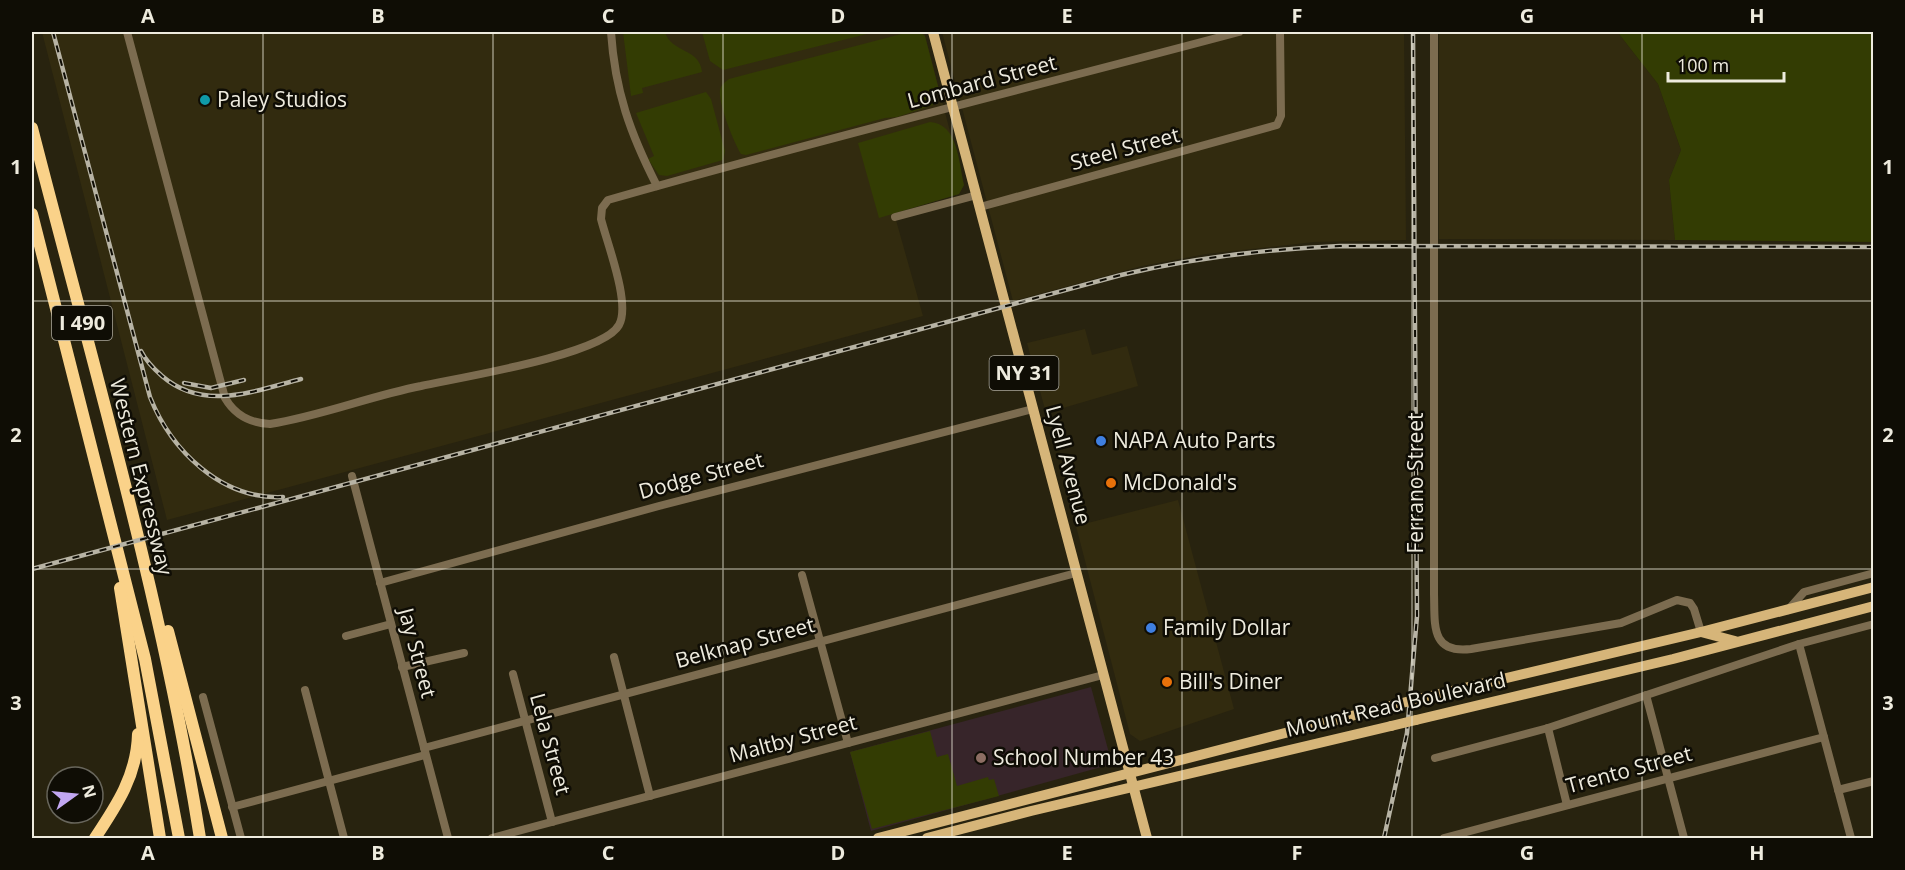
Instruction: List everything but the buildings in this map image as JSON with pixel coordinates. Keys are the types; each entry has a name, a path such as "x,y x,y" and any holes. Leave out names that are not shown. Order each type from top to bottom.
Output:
{"highway":[{"name":"Western Expressway","path":"32,128 172,681 200,838"},
{"name":"Western Expressway","path":"32,214 153,695 179,838"},
{"path":"108,511 160,838"},
{"path":"132,518 170,638 222,838"},
{"path":"95,838 123,795 134,767 138,735 137,691"}],"main road":[{"name":"Lyell Avenue","path":"933,32 1147,838"},
{"name":"Mount Read Boulevard","path":"878,838 1394,705 1787,611 1874,587"},
{"name":"Mount Read Boulevard","path":"927,838 1673,659 1874,606"},
{"path":"1673,659 1687,650 1701,632 1738,642"}],"street":[{"name":"Lombard Street","path":"128,32 221,386 228,404 237,414 260,423 280,422 421,386 474,377 573,350 612,335 620,325 623,314 622,298 601,219 602,208 608,200 734,164 954,109 1239,32"},
{"path":"611,32 621,104 640,153 657,186"},
{"name":"Steel Street","path":"980,207 1274,127 1279,122 1280,32"},
{"name":"Ferrano Street","path":"1434,32 1434,594 1437,636 1443,645 1452,649 1472,649 1621,622 1677,600 1690,603 1701,632"},
{"path":"895,217 977,195"},
{"name":"Dodge Street","path":"380,583 647,509 1033,409"},
{"name":"Jay Street","path":"352,476 448,838"},
{"name":"Belknap Street","path":"232,807 525,720 1076,573"},
{"name":"Mount Read Boulevard","path":"1787,611 1804,592 1874,573"},
{"path":"802,575 848,743"},
{"path":"346,636 391,624"},
{"path":"1435,758 1548,728 1799,644 1874,624"},
{"path":"1799,644 1851,838"},
{"path":"402,667 464,653"},
{"path":"614,657 650,796"},
{"name":"Lela Street","path":"513,674 552,822"},
{"name":"Maltby Street","path":"492,838 1103,675"},
{"path":"305,690 344,838"},
{"path":"1646,695 1684,838"},
{"path":"204,697 241,838"},
{"path":"1548,728 1567,805"},
{"name":"Trento Street","path":"1444,838 1824,737"},
{"path":"1838,790 1874,781"}],"shaded area":[{"path":"42,32 924,32 964,185 959,194 894,213 923,316 167,520"},
{"path":"942,32 1404,32 1406,240 1314,242 1206,254 1142,266 1013,301"},
{"path":"1439,32 1626,32 1619,34 1658,84 1681,150 1669,180 1675,240 1439,239"},
{"path":"1085,329 1092,355 1127,346 1138,386 1046,413 1027,343"},
{"path":"1178,500 1234,709 1140,741 1130,734 1076,526"},
{"name":"School Number 43","path":"1091,687 1112,764 871,831 850,752"}],"green space":[{"path":"623,32 665,32 673,44 696,59 702,72 642,88 643,93 631,96"},
{"path":"702,32 875,32 723,70 710,61"},
{"path":"909,32 920,32 925,36 939,90 933,105 897,117 885,118 746,155 741,154 721,104 720,90 729,79"},
{"path":"1626,32 1722,32 1729,34 1738,32 1873,32 1873,242 1675,240 1669,180 1681,150 1658,84 1619,34"},
{"path":"706,92 711,99 725,151 723,160 667,176 659,175 648,159 654,156 636,113"},
{"path":"930,122 939,124 952,137 964,185 959,194 879,218 858,143"},
{"path":"930,731 937,757 948,754 957,786 988,777 989,780 994,779 999,796 872,829 850,752"}],"railway":[{"path":"53,32 150,397 159,417 185,453 219,481 260,496 283,497"},
{"path":"1384,838 1407,733 1417,616 1413,32"},
{"path":"32,569 1121,275 1202,259 1285,249 1340,246 1874,247"},
{"path":"141,351 150,365 178,387 212,396 247,393 301,379"},
{"path":"184,383 211,388 244,380"}],"place":[{"name":"Paley Studios","path":"205,100"},
{"name":"NAPA Auto Parts","path":"1101,441"},
{"name":"McDonald's","path":"1111,483"},
{"name":"Family Dollar","path":"1151,628"},
{"name":"Bill's Diner","path":"1167,682"},
{"name":"School Number 43","path":"981,758"}]}
